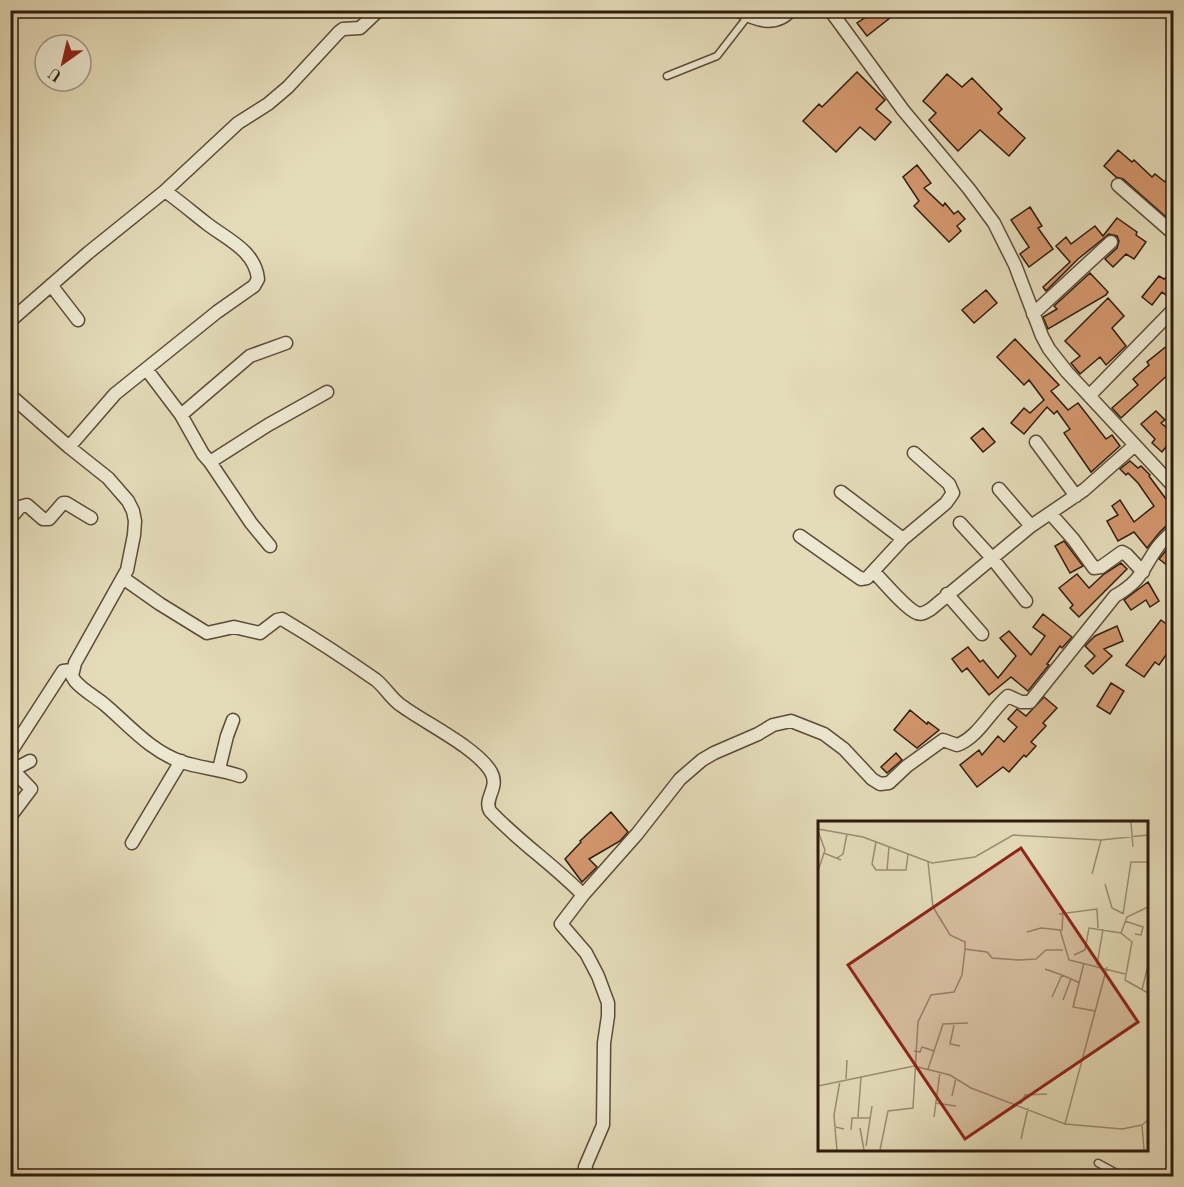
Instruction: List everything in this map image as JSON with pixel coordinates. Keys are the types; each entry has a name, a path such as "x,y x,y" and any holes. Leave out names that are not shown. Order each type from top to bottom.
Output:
{"street":[{"path":"10,321 165,191 238,123 268,104 288,87 339,32 343,29 360,28 380,10"},
{"path":"743,14 775,21 783,18 790,10"},
{"path":"830,10 903,110 969,189 994,223 1015,265 1049,349 1067,372 1173,487"},
{"path":"1118,185 1173,234"},
{"path":"69,447 115,394 217,312 254,286 258,279 252,261 241,248 165,191"},
{"path":"1033,314 1111,242"},
{"path":"51,285 78,320"},
{"path":"1089,396 1173,309"},
{"path":"181,415 250,356 286,343"},
{"path":"147,370 181,415 203,454 251,523 270,546"},
{"path":"210,462 268,425 327,392"},
{"path":"11,398 108,478 128,501 133,511 135,521 129,563 72,670 72,676 79,686 104,704 130,730 160,751 181,761 240,776"},
{"path":"1036,442 1076,496"},
{"path":"874,572 895,594 919,613 931,609 1030,526 1076,496 1135,445"},
{"path":"800,536 861,579 867,578 903,539 946,503 953,493 949,484 914,453"},
{"path":"999,489 1030,526"},
{"path":"841,492 903,539"},
{"path":"10,519 21,507 27,505 43,519 49,519 63,503 91,518"},
{"path":"1050,513 1094,568 1101,567 1122,552 1143,572"},
{"path":"960,523 992,558 1026,601"},
{"path":"589,1176 585,1167 603,1125 604,1043 608,1002 586,953 561,924 680,779 714,753 758,734 773,724 791,721 824,734 844,749 876,783 889,783 943,740 957,745 969,739 998,704 1008,696 1027,703 1033,700 1115,596 1130,588 1143,572 1157,547 1173,530"},
{"path":"123,578 202,632 213,633 234,627 260,633 280,619 364,672 382,686 399,705 450,736 486,764 493,776 494,785 487,804 490,811 583,895"},
{"path":"947,594 982,634"},
{"path":"10,753 63,671 72,670"},
{"path":"219,769 233,720"},
{"path":"10,817 31,789 12,770 30,761"},
{"path":"132,843 181,761"}],"lane":[{"path":"667,76 717,56 743,14"},
{"path":"1098,1162 1122,1176"}],"building":[{"path":"861,10 886,10 891,17 867,36 857,23 866,17"},
{"path":"857,72 885,100 876,109 891,122 875,140 860,127 836,152 803,121 819,104 822,107"},
{"path":"947,74 962,87 972,78 1002,109 998,113 1025,138 1009,156 980,130 958,151 929,120 936,113 923,101"},
{"path":"1118,150 1132,162 1134,160 1152,177 1155,174 1165,182 1167,179 1173,184 1173,223 1123,179 1116,177 1104,166"},
{"path":"917,165 931,183 924,188 943,206 945,203 954,214 958,211 965,219 957,226 961,231 949,242 914,206 919,201 903,177"},
{"path":"1030,207 1042,226 1038,228 1053,249 1029,267 1020,254 1029,247 1011,220"},
{"path":"1117,218 1137,232 1136,235 1146,242 1134,259 1126,254 1113,267 1105,259 1117,248 1119,241 1117,236 1109,234 1078,259 1046,291 1043,287 1070,262 1056,246 1066,237 1071,244 1095,226 1103,236"},
{"path":"1173,272 1173,301 1162,292 1152,305 1142,297 1159,276 1164,279"},
{"path":"1090,273 1108,292 1106,295 1048,329 1043,317 1057,309 1054,306"},
{"path":"986,290 997,303 974,323 962,310"},
{"path":"1108,298 1124,316 1112,328 1126,346 1106,365 1100,357 1080,374 1071,363 1080,356 1065,341"},
{"path":"1015,339 1059,385 1051,391 1068,410 1078,403 1106,439 1112,435 1120,446 1091,472 1064,433 1070,429 1057,411 1054,414 1047,407 1024,434 1011,423 1024,408 1030,413 1044,400 1029,380 1024,385 997,357"},
{"path":"1173,341 1173,370 1121,418 1112,408 1138,385 1133,379 1149,365 1147,362"},
{"path":"1156,411 1165,420 1161,423 1173,433 1173,438 1162,452 1152,443 1155,439 1141,424"},
{"path":"983,428 995,442 983,452 971,438"},
{"path":"1130,461 1138,468 1141,466 1166,499 1169,496 1173,502 1173,522 1159,533 1147,548 1134,532 1118,541 1107,521 1118,515 1112,506 1120,500 1134,522 1154,506 1138,483 1120,469"},
{"path":"1064,541 1083,566 1070,573 1055,546"},
{"path":"1173,542 1173,570 1159,559"},
{"path":"1121,563 1127,569 1079,617 1070,608 1073,605 1059,588 1077,574 1089,588"},
{"path":"1148,582 1159,601 1150,607 1146,600 1131,610 1124,600"},
{"path":"1043,614 1072,637 1062,648 1060,646 1047,664 1049,665 1028,691 1011,677 989,695 967,668 962,672 952,659 968,647 980,662 983,660 998,678 1016,656 1000,638 1009,631 1031,655 1045,636 1033,627"},
{"path":"1161,620 1173,629 1173,645 1159,665 1155,662 1144,677 1126,665"},
{"path":"1117,626 1123,641 1104,649 1112,656 1093,674 1085,666 1095,656 1085,646 1095,636"},
{"path":"1111,683 1124,691 1110,714 1097,706"},
{"path":"1044,697 1057,708 1043,723 1046,726 1031,742 1036,746 1026,757 1024,755 1009,772 1003,767 977,787 960,765 979,750 982,755 998,736 1004,742 1017,727 1008,719 1017,709 1026,716"},
{"path":"910,710 927,724 928,722 939,730 917,748 894,730"},
{"path":"896,753 902,760 887,773 881,767"},
{"path":"611,812 628,832 620,841 589,859 597,867 582,882 565,859 580,841"}]}
